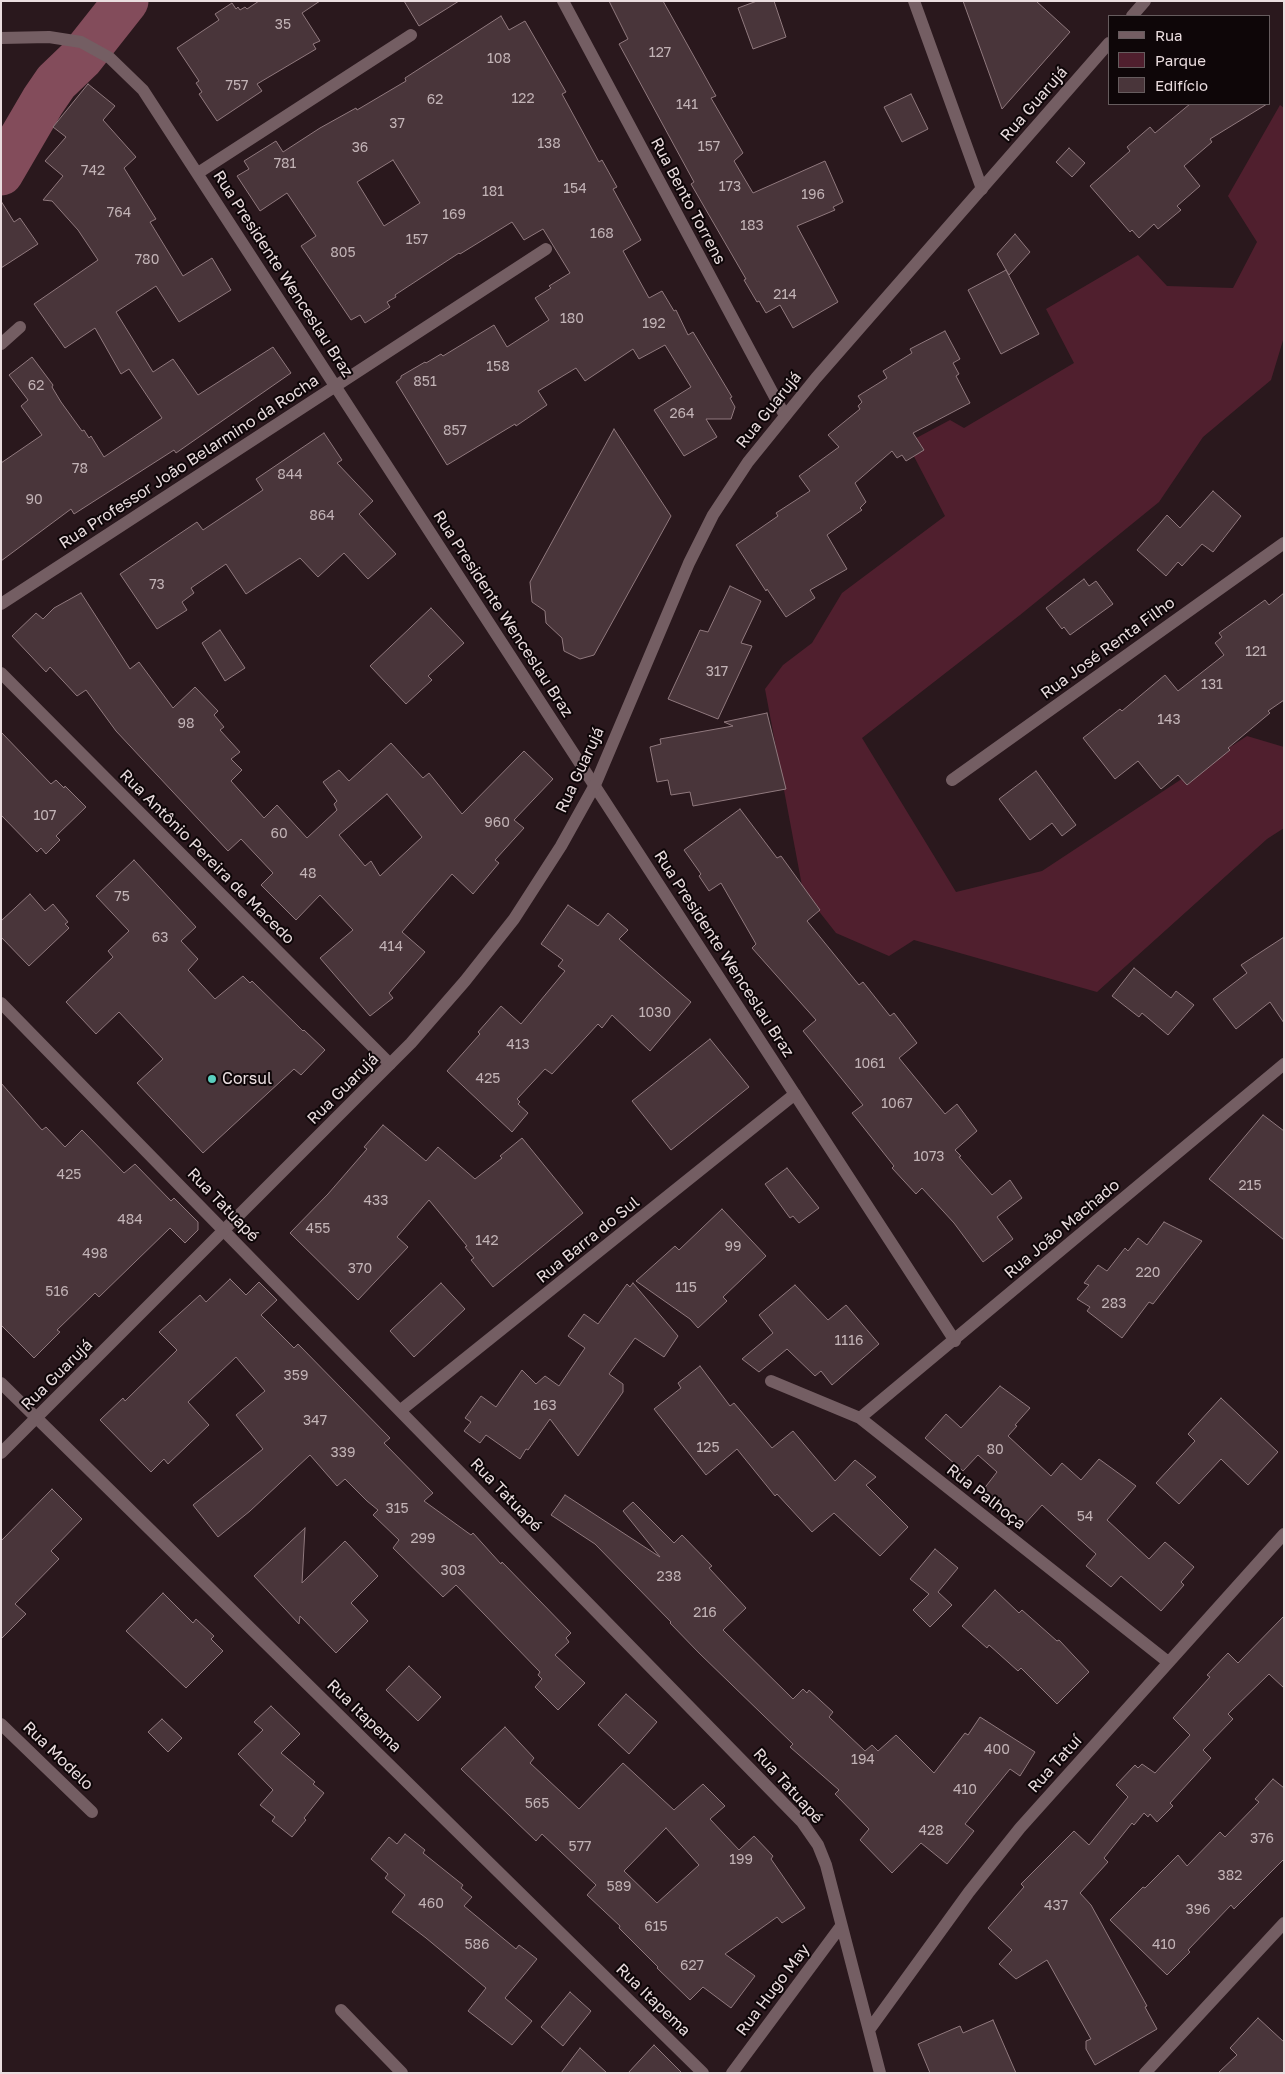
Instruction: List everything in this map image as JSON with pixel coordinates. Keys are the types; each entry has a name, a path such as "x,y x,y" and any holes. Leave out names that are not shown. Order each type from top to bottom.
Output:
{"street":[{"name":"Rua Bento Torrens","path":"563,1 785,416"},
{"path":"914,1 982,189"},
{"path":"1133,15 1145,1"},
{"path":"198,173 411,34"},
{"name":"Rua Presidente Wenceslau Braz","path":"1,38 49,37 81,42 101,51 128,74 143,90 955,1341"},
{"name":"Rua Guarujá","path":"1,1453 390,1064 465,981 514,919 561,846 595,785 685,572 713,515 748,462 816,378 1108,44"},
{"name":"Rua Professor João Belarmino da Rocha","path":"1,604 546,249"},
{"path":"1,344 20,327"},
{"name":"Rua José Renta Filho","path":"952,780 1284,543"},
{"name":"Rua Antônio Pereira de Macedo","path":"1,674 390,1064"},
{"name":"Rua Tatuapé","path":"1,1003 802,1822 818,1845 826,1865 880,2073"},
{"name":"Rua João Machado","path":"860,1418 955,1341 1284,1064"},
{"name":"Rua Barra do Sul","path":"401,1410 795,1094"},
{"name":"Rua Palhoça","path":"770,1381 860,1418 1168,1662"},
{"name":"Rua Itapema","path":"1,1383 704,2073"},
{"name":"Rua Tatuí","path":"869,2030 969,1892 1020,1828 1284,1534"},
{"name":"Rua Modelo","path":"1,1724 92,1812"},
{"path":"1145,2073 1284,1923"},
{"name":"Rua Hugo May","path":"732,2073 841,1926"},
{"path":"341,2010 402,2073"}],"green space":[{"path":"1280,105 1284,108 1284,337 1271,380 1203,437 1159,502 1020,615 862,738 956,892 1042,871 1247,736 1284,747 1284,828 1267,839 1097,992 914,940 889,956 836,933 803,891 765,689 783,665 812,643 842,593 945,516 907,443 950,420 964,428 1074,363 1046,309 1138,255 1167,286 1233,288 1257,242 1228,196"}],"building":[{"path":"259,1 320,1 302,13 320,41 313,44 316,49 257,84 262,91 217,121 199,94 202,92 196,83 199,81 177,48 219,20 215,14 232,3 236,9 238,7 240,10 245,7 247,9"},
{"path":"404,1 459,1 419,26"},
{"path":"609,1 663,1 716,96 711,98 743,153 734,161 753,193 825,161 843,202 833,207 835,210 797,226 838,302 793,328 780,305 766,313 759,301 757,302 744,280 746,279 691,184 694,182 619,44 628,39"},
{"path":"757,1 774,1 786,37 753,49 738,8"},
{"path":"963,1 1036,1 1070,32 1002,109"},
{"path":"501,16 509,30 525,21 566,92 562,94 599,162 602,160 617,187 613,189 641,240 623,251 649,298 662,291 674,311 676,310 688,335 693,332 732,397 730,398 735,407 731,419 706,419 717,437 684,456 654,410 691,387 665,345 639,359 633,349 585,381 576,368 538,391 547,405 516,426 515,424 447,465 396,382 401,376 425,362 441,354 443,356 494,325 507,347 549,320 535,298 551,288 549,286 570,273 543,229 524,240 512,222 459,253 395,295 396,297 387,302 390,307 365,323 360,315 351,320 301,246 316,236 287,193 260,211 237,176 249,169 244,161 276,141 283,152 320,128 356,108 357,110 406,81 405,78","holes":["393,160 420,203 384,226 357,182"]},
{"path":"88,84 115,106 103,120 136,157 124,168 156,219 150,222 183,276 212,258 231,290 179,322 156,286 116,312 153,372 173,359 198,395 273,347 291,373 176,453 174,450 74,514 71,509 1,561 1,463 42,435 21,406 28,400 9,375 32,357 53,385 52,387 61,402 82,431 84,430 89,438 91,436 104,457 162,418 129,369 121,374 95,328 65,348 34,304 98,260 78,230 52,201 43,200 63,176 45,161 66,137 53,127"},
{"path":"911,94 928,129 902,142 884,107"},
{"path":"1189,105 1265,105 1210,139 1212,142 1184,166 1200,186 1177,206 1181,210 1158,229 1154,224 1139,238 1132,230 1130,232 1090,186 1130,151 1127,147 1150,127 1155,133"},
{"path":"1069,148 1085,163 1072,177 1056,162"},
{"path":"1,201 14,222 20,218 38,244 1,268"},
{"path":"1015,234 1030,252 1009,275 997,254"},
{"path":"1006,270 1039,334 1001,354 968,290"},
{"path":"945,331 960,359 953,363 959,374 956,376 970,403 913,433 924,450 906,461 902,455 897,458 892,451 855,483 866,502 860,508 862,510 827,535 847,569 810,590 815,598 786,617 767,589 766,591 736,545 778,516 776,513 810,491 799,476 839,447 828,435 860,409 858,406 862,402 858,396 887,378 883,371 912,353 910,349"},
{"path":"614,429 671,516 594,655 580,659 564,651 562,638 546,623 545,611 532,602 530,582"},
{"path":"324,433 342,460 337,463 373,501 359,514 396,554 368,579 344,553 318,577 300,558 246,594 226,564 191,588 194,593 182,602 187,610 157,629 120,574 197,522 203,530 263,490 256,479"},
{"path":"1213,491 1241,516 1213,552 1202,544 1182,566 1178,562 1166,576 1137,550 1167,515 1180,528"},
{"path":"1084,579 1089,586 1096,581 1113,604 1070,635 1064,627 1062,629 1046,608"},
{"path":"730,586 761,601 741,643 752,646 718,719 668,699 700,630 708,632"},
{"path":"81,593 130,669 139,662 173,708 195,687 218,711 214,715 224,727 220,730 240,752 231,759 242,770 231,781 264,818 277,805 307,838 337,810 334,804 337,801 323,782 339,770 349,781 391,743 423,778 429,773 462,814 524,751 553,779 514,820 524,828 495,860 499,863 473,894 452,874 402,932 425,952 389,993 393,998 370,1016 320,958 353,930 320,895 296,920 261,885 273,873 241,839 228,851 116,731 86,690 77,696 50,667 46,672 12,636 36,613 43,619 54,608","holes":["387,794 422,837 380,876 371,861 365,866 339,835"]},
{"path":"1284,593 1284,700 1268,711 1270,713 1228,748 1230,750 1187,785 1178,775 1161,789 1138,761 1115,779 1083,738 1120,709 1122,711 1165,675 1178,691 1224,655 1215,643 1222,637 1219,633 1265,600 1269,605"},
{"path":"431,608 464,643 428,676 432,680 406,704 370,666"},
{"path":"220,630 245,668 225,681 202,643"},
{"path":"767,713 786,789 693,806 690,792 671,795 668,780 657,782 650,747 661,744 660,739 733,726 724,722"},
{"path":"1,732 51,784 56,780 64,788 65,786 86,807 56,836 60,840 46,854 41,848 37,852 1,815"},
{"path":"1036,771 1076,825 1062,836 1052,823 1030,840 999,799"},
{"path":"740,809 777,858 781,856 820,910 807,921 859,985 863,982 890,1016 894,1013 917,1043 899,1058 945,1114 957,1104 977,1131 955,1150 961,1156 959,1157 992,1195 1010,1180 1022,1198 997,1217 1013,1239 983,1262 954,1223 922,1188 916,1194 892,1168 894,1166 852,1113 863,1105 803,1031 816,1020 752,948 756,944 721,883 709,891 699,876 701,874 684,850"},
{"path":"134,860 196,927 181,941 198,959 188,970 215,999 243,976 250,983 252,981 325,1050 301,1075 294,1069 203,1153 137,1083 163,1059 119,1012 96,1034 66,1002 113,957 108,951 129,931 96,896"},
{"path":"30,894 45,911 53,904 68,922 65,924 69,928 29,966 1,937 1,921"},
{"path":"568,905 598,926 608,913 628,930 619,939 691,1002 650,1051 612,1015 602,1028 598,1024 552,1074 545,1069 517,1099 520,1102 518,1104 528,1113 512,1132 447,1071 480,1034 478,1032 501,1006 521,1024 565,971 558,966 563,960 541,944"},
{"path":"1284,937 1284,1023 1270,1002 1236,1029 1213,999 1247,973 1241,965"},
{"path":"1134,968 1171,998 1176,991 1194,1005 1168,1035 1142,1013 1139,1017 1112,996"},
{"path":"710,1039 749,1087 671,1150 632,1101"},
{"path":"1,1083 42,1130 46,1127 65,1147 82,1130 124,1173 135,1164 171,1201 174,1198 198,1222 198,1230 185,1243 170,1228 99,1297 95,1293 57,1330 60,1332 34,1358 1,1325"},
{"path":"1263,1115 1284,1131 1284,1240 1209,1179"},
{"path":"383,1125 426,1161 438,1147 475,1179 502,1158 500,1156 522,1138 583,1213 493,1287 471,1260 474,1258 465,1247 467,1246 429,1200 397,1237 408,1247 358,1300 290,1233 328,1194 367,1149 364,1147"},
{"path":"787,1168 819,1208 799,1223 793,1216 790,1218 765,1184"},
{"path":"722,1209 766,1256 723,1297 727,1301 698,1328 690,1319 636,1281 675,1246 679,1250"},
{"path":"1164,1222 1202,1241 1153,1304 1149,1302 1122,1338 1087,1311 1090,1307 1077,1299 1089,1285 1084,1283 1098,1265 1107,1271 1125,1248 1128,1251 1138,1238 1147,1245"},
{"path":"230,1279 246,1295 259,1282 277,1300 261,1315 294,1348 298,1344 390,1438 384,1443 433,1493 424,1501 471,1535 473,1533 501,1564 502,1562 571,1633 566,1638 569,1642 555,1655 585,1683 558,1710 535,1687 542,1679 538,1675 540,1672 456,1585 443,1597 393,1548 399,1540 373,1515 378,1510 345,1479 337,1486 310,1455 250,1511 218,1537 193,1505 263,1449 236,1415 265,1391 236,1357 188,1402 209,1425 168,1464 164,1459 151,1472 100,1420 123,1398 125,1401 177,1350 159,1332 200,1295 206,1302"},
{"path":"441,1283 465,1309 414,1357 390,1331"},
{"path":"633,1283 678,1336 664,1357 635,1338 609,1374 623,1384 623,1392 578,1456 550,1419 520,1459 486,1435 480,1443 464,1431 471,1422 465,1418 481,1396 496,1407 522,1370 536,1384 545,1376 559,1386 585,1348 568,1336 584,1314 598,1324 627,1284 630,1287"},
{"path":"795,1285 828,1320 846,1305 879,1344 832,1385 821,1371 815,1376 787,1349 759,1372 742,1359 773,1333 759,1315"},
{"path":"700,1366 730,1406 734,1403 772,1448 793,1431 835,1481 855,1460 876,1477 866,1485 908,1527 880,1556 834,1513 812,1532 777,1494 775,1496 737,1449 706,1475 654,1409 681,1388 678,1383"},
{"path":"1000,1386 1030,1408 1008,1436 1051,1476 1062,1463 1081,1480 1099,1459 1136,1486 1107,1520 1149,1559 1165,1542 1194,1567 1181,1582 1184,1585 1161,1611 1121,1576 1111,1587 1086,1566 1096,1554 1042,1505 1023,1526 983,1490 997,1472 978,1455 963,1471 925,1438 946,1414 961,1428"},
{"path":"1221,1398 1278,1452 1248,1485 1221,1459 1179,1504 1156,1483 1195,1441 1188,1434"},
{"path":"52,1489 82,1519 51,1551 59,1559 15,1604 26,1614 1,1639 1,1541"},
{"path":"565,1495 660,1557 623,1511 633,1502 674,1543 682,1535 712,1566 709,1568 746,1608 723,1630 793,1699 803,1689 807,1693 809,1690 833,1712 829,1717 865,1751 872,1745 878,1751 896,1735 934,1773 965,1733 968,1735 980,1717 1035,1752 1020,1776 1010,1769 965,1824 974,1831 947,1864 921,1843 892,1873 860,1840 869,1829 835,1794 839,1790 790,1747 793,1744 699,1653 595,1544 551,1515"},
{"path":"305,1528 302,1583 345,1541 378,1576 351,1603 368,1621 336,1653 300,1616 299,1624 254,1576"},
{"path":"935,1549 958,1568 938,1592 952,1605 930,1627 913,1610 929,1594 910,1579"},
{"path":"995,1590 1019,1613 1022,1610 1057,1641 1059,1640 1089,1672 1057,1704 1021,1668 1018,1671 989,1645 987,1648 962,1626"},
{"path":"163,1593 193,1623 196,1619 214,1636 211,1639 223,1651 186,1688 126,1631"},
{"path":"1284,1616 1284,1688 1269,1674 1228,1714 1233,1719 1203,1750 1211,1758 1170,1803 1173,1806 1157,1822 1150,1814 1148,1817 1144,1813 1134,1825 1132,1823 1104,1858 1108,1862 1080,1893 1091,1905 1147,2006 1145,2007 1157,2029 1095,2065 1086,2049 1086,2041 1091,2039 1047,1960 1016,1979 999,1964 1012,1950 988,1928 1024,1887 1021,1884 1074,1831 1089,1845 1128,1797 1116,1785 1135,1765 1138,1768 1142,1764 1155,1773 1190,1735 1173,1718 1210,1677 1207,1675 1228,1653 1238,1663"},
{"path":"409,1666 441,1697 418,1721 386,1690"},
{"path":"626,1694 657,1722 629,1754 598,1725"},
{"path":"271,1706 300,1734 281,1753 315,1782 313,1784 324,1793 292,1837 272,1821 275,1817 260,1805 273,1790 238,1754 263,1730 254,1722"},
{"path":"162,1719 182,1738 168,1752 148,1732"},
{"path":"505,1727 534,1758 530,1763 579,1809 623,1763 674,1810 703,1784 725,1806 710,1819 739,1850 754,1836 773,1856 771,1859 805,1908 782,1923 777,1917 725,1954 755,1976 731,2008 703,1987 690,2000 619,1928 620,1926 587,1895 596,1885 542,1834 536,1841 461,1769","holes":["666,1828 699,1865 657,1903 624,1871"]},
{"path":"1273,1779 1284,1788 1284,1859 1234,1909 1231,1905 1167,1975 1110,1920 1178,1855 1187,1866 1220,1832 1225,1837 1259,1802 1255,1799"},
{"path":"405,1834 425,1850 423,1853 463,1885 461,1888 472,1897 464,1906 516,1949 519,1945 537,1959 505,1998 532,2021 512,2045 468,2011 486,1988 392,1912 405,1895 385,1878 388,1874 371,1859 389,1837 397,1844"},
{"path":"570,1992 591,2011 563,2046 541,2027"},
{"path":"1258,2018 1284,2042 1284,2073 1218,2073 1237,2055 1230,2048"},
{"path":"993,2020 1016,2073 930,2073 918,2044 960,2026 963,2033"},
{"path":"654,2045 682,2073 628,2073"},
{"path":"580,2048 607,2073 561,2073"}],"waterway":[{"path":"1,173 56,82 81,58 126,1"}],"place":[{"name":"Corsul","path":"212,1079"}]}
